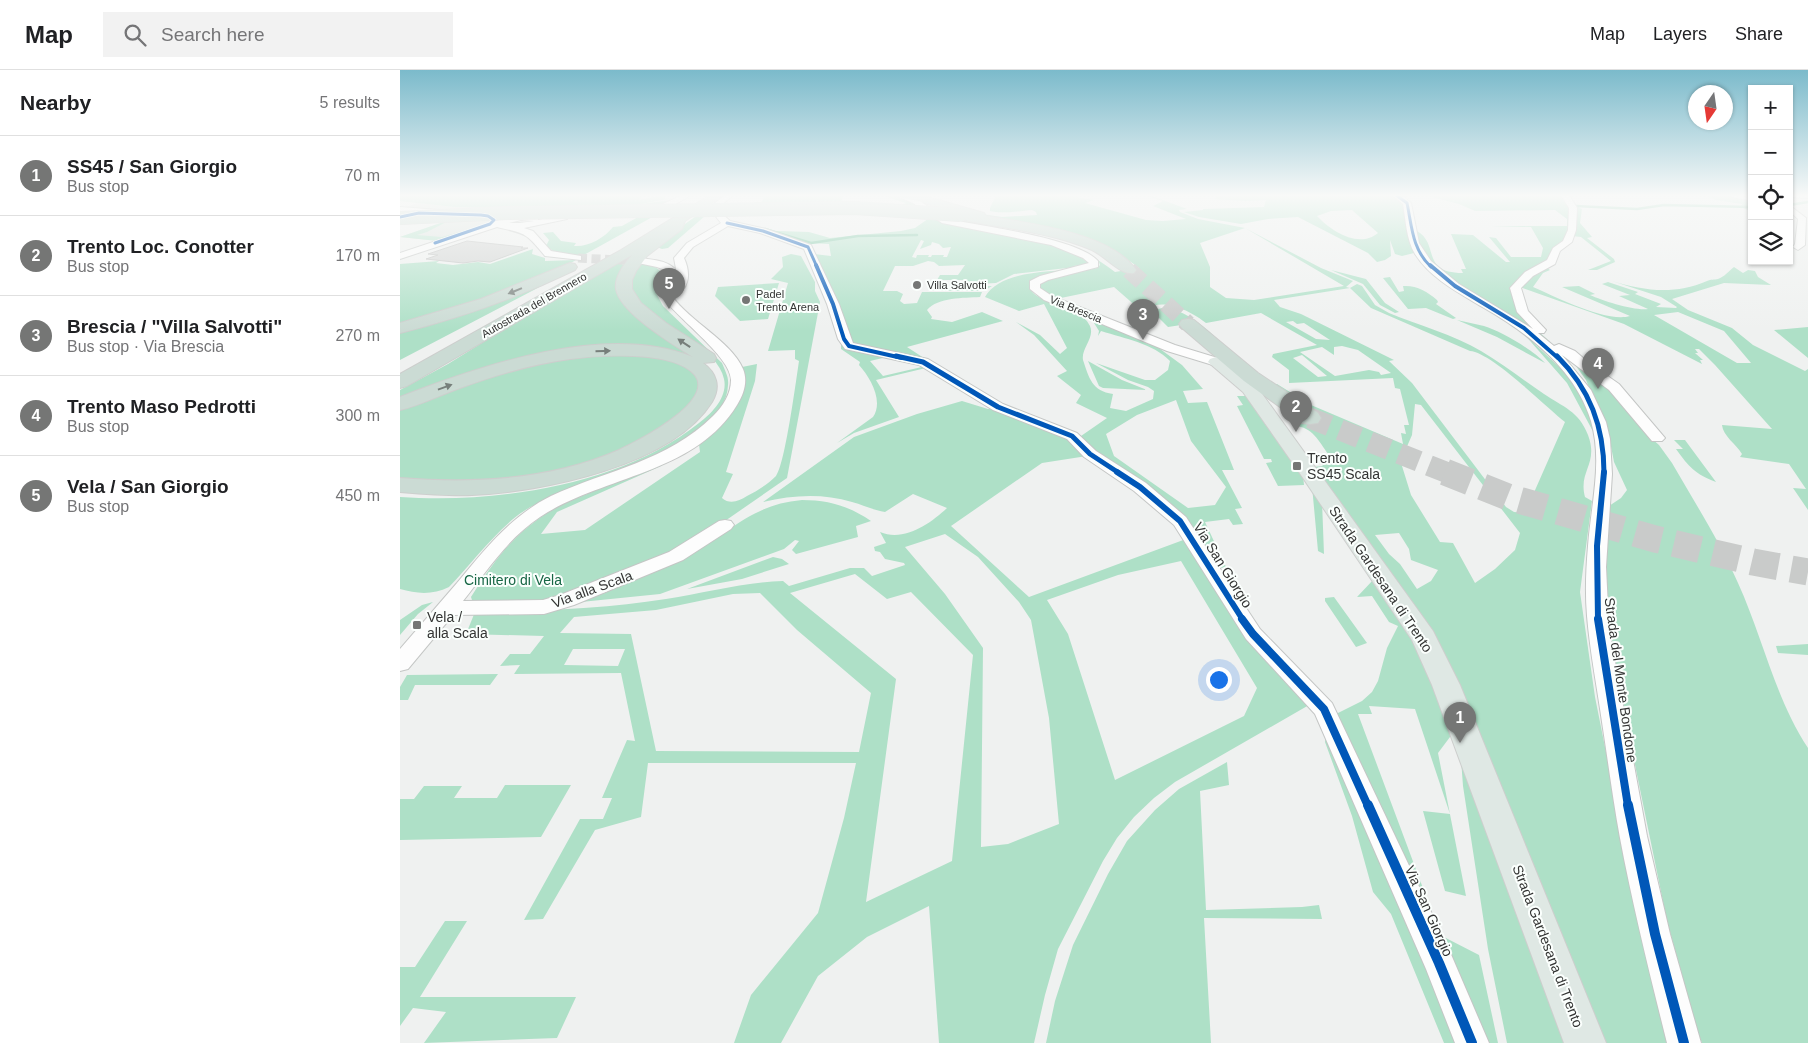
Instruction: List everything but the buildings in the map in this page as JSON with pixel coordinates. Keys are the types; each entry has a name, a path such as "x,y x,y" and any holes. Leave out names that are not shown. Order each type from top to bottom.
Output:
{"highway":[{"name":"Autostrada del Brennero","path":"400,370 521,303 627,240"},
{"name":"Autostrada del Brennero","path":"400,382 645,240"},
{"path":"400,494 451,496 494,494 531,489 576,478 628,461 661,447 688,429 706,413 719,395 721,384 717,371 709,359 638,310 628,299 624,290 627,272 649,246 657,240"},
{"path":"1062,240 1100,256 1124,270 1102,250 1079,240"},
{"path":"400,328 486,302 608,252"},
{"name":"Strada Gardesana di Trento","path":"1216,362 1181,325 1310,418"},
{"path":"400,404 470,378 514,365 558,356 597,351 641,352 674,357 696,366 707,380 704,400 692,414 647,445 598,464 542,480 486,488 424,488 400,485"}],"main road":[{"name":"Strada Gardesana di Trento","path":"1216,362 1249,388 1424,638 1446,685 1586,1043"}],"street":[{"path":"400,256 447,240"},
{"path":"542,240 548,254 578,258"},
{"path":"665,294 680,287 683,272 679,258 684,249 698,240"},
{"name":"Via San Giorgio","path":"791,240 808,247 833,304 844,339 849,346 923,362 998,407 1072,436 1090,454 1140,488 1180,521 1253,634 1324,709 1439,962 1472,1043"},
{"name":"Via Brescia","path":"1041,240 1054,243 1086,256 1093,261 1094,265 1044,278 1034,283 1035,289 1048,298 1171,348 1216,362"},
{"name":"Strada del Monte Bondone","path":"1415,240 1417,249 1433,269 1457,288 1524,329 1560,362 1580,384 1602,430 1605,451 1597,546 1596,605 1599,629 1633,836 1655,934 1684,1043"},
{"path":"1568,240 1556,250 1551,262 1528,274 1515,290 1526,317 1559,348 1582,377 1584,383 1580,384"},
{"path":"1798,247 1800,240"},
{"path":"400,663 500,542 531,515 565,497 654,464 680,451 698,439 719,420 730,406 737,391 738,379 735,366 727,356 672,304 665,294 670,269 656,263 641,261"},
{"path":"1559,348 1571,354 1584,366 1614,387 1658,438"},
{"name":"Via alla Scala","path":"447,608 544,607 567,600 676,556 725,525"}],"green space":[{"path":"549,240 576,243 574,246 596,241 610,240 582,256 556,253 546,246"},
{"path":"662,240 677,240 668,248 662,249 654,246"},
{"path":"800,240 921,240 912,257 916,258 917,255 929,255 928,257 931,257 932,255 944,255 943,257 947,257 951,247 943,248 939,244 932,242 931,245 920,249 924,241 922,240 1033,240 1060,248 1088,263 1086,265 1073,266 1076,267 1014,274 996,283 977,284 980,286 992,286 984,291 930,291 961,290 963,286 967,285 964,283 965,280 937,280 940,275 958,275 965,265 939,266 934,262 928,261 913,266 895,266 883,291 897,291 903,294 900,301 904,304 917,303 922,292 982,292 980,297 944,300 932,306 927,310 932,317 931,319 952,322 982,312 1003,321 907,347 930,362 892,351 861,347 852,342 814,254 831,256 829,244 808,243"},
{"path":"1036,240 1058,242 1073,247 1083,252"},
{"path":"1086,240 1208,240 1200,243 1210,267 1210,287 1226,298 1254,300 1344,286 1266,240 1269,240 1321,268 1353,281 1346,287 1350,288 1357,284 1362,286 1375,305 1389,313 1448,335 1481,351 1570,410 1580,420 1591,445 1590,461 1584,480 1584,488 1585,497 1592,501 1580,592 1595,697 1638,912 1670,1043 1602,1043 1457,680 1313,467 1323,466 1315,456 1328,454 1311,432 1295,426 1291,420 1305,420 1268,384 1277,384 1311,405 1403,444 1401,433 1406,434 1404,425 1409,425 1400,389 1395,388 1393,378 1289,383 1289,370 1272,357 1273,354 1317,345 1261,313 1206,323 1185,310 1169,305 1153,306 1146,310 1146,315 1114,287 1056,299 1041,291 1040,283 1054,277 1097,268 1100,265 1099,262 1084,252 1115,272 1139,268 1120,255","holes":["1350,288 1371,308 1491,360 1565,422 1525,513 1514,512 1506,507 1412,383 1389,361 1394,360 1301,314 1280,307 1274,300","1286,322 1304,323 1330,340 1316,339","1342,346 1358,350 1391,373 1381,375 1379,372 1369,370 1335,376 1300,352 1322,347 1334,355 1334,347","1302,355 1327,376 1318,377 1293,358","1415,404 1421,405 1520,533 1515,550 1495,569 1475,583 1453,543 1440,542 1411,495 1402,466 1402,458 1412,435","1399,533 1409,549 1411,560 1438,570 1431,581 1417,589 1400,564 1389,554 1375,535"]},
{"path":"1344,240 1390,240 1391,256 1385,260 1377,262 1368,253"},
{"path":"1390,240 1409,240 1414,253 1402,256 1395,254"},
{"path":"1419,240 1426,240 1432,257 1441,268 1450,272 1463,273 1461,269 1466,269 1454,240 1480,240 1506,262 1510,262 1492,240 1498,240 1511,257 1541,257 1543,248 1539,240 1563,240 1550,257 1516,283 1531,325 1547,339 1554,350 1459,286 1433,264 1420,246"},
{"path":"1585,240 1590,240 1614,259 1615,262 1597,270 1588,270 1611,261"},
{"path":"533,249 532,254 545,258 545,261 576,260 546,277 400,327 400,264 439,261 436,263 453,265 478,262 490,264"},
{"name":"Cimitero di Vela","path":"791,254 801,256 815,282 815,291 820,302 787,478 699,539 577,593 541,601 476,602 472,600 471,597 508,546 530,525 558,506 667,461 661,466 557,512 541,534 585,530 700,452 699,444 717,429 738,401 742,390 742,367 757,364 755,381 726,472 733,474 722,498 734,502 762,487 776,476 783,456 799,361 795,359 795,350 768,351 788,283 771,279 783,267 782,257"},
{"path":"620,261 626,269 620,291 704,362 712,374 680,356 567,353 400,401 400,390 448,364"},
{"path":"637,263 654,266 661,272 656,293 663,306 722,363 728,385 721,408 702,428 674,446 524,511 495,536 449,587 425,593 400,589 400,497 476,497 516,493 557,486 596,476 633,462 668,444 699,423 718,404 725,386 720,368 702,349 643,309 628,287"},
{"path":"1734,267 1743,273 1748,270 1755,271 1758,277 1771,285 1724,283 1672,299 1688,310 1732,328 1753,345 1805,371 1808,369 1808,510 1793,488 1806,489 1789,464 1740,457 1742,454 1727,436 1722,425 1772,429 1699,349 1695,349 1698,353 1695,353 1703,360 1700,360 1702,364 1624,324 1520,287 1526,280 1547,268 1550,270 1543,273 1533,287 1595,313 1620,317 1630,316 1562,287 1579,286 1595,294 1590,295 1603,300 1627,307 1648,309 1619,296 1630,295 1602,284 1608,282 1638,292 1635,294 1661,304 1656,307 1676,308 1661,297 1612,281 1648,289 1671,290 1718,279","holes":["1678,312 1724,331 1751,363 1737,363 1654,315"]},
{"path":"574,269 400,360 400,330"},
{"path":"1078,269 1034,279 1029,283 1031,290 1037,296 1077,313 1090,326 1091,335 1084,351 1083,360 1092,383 1100,390 1113,394 1110,408 1126,411 1153,399 1154,391 1096,363 1145,380 1155,380 1168,370 1170,361 1155,350 1138,342 1101,331 1098,336 1099,331 1091,318 1156,346 1182,365 1203,389 1183,391 1188,403 1207,402 1234,470 1222,470 1242,508 1235,509 1243,524 1233,525 1229,519 1205,522 1226,567 1216,569 1190,526 1083,442 1081,436 1107,418 1076,403 1081,395 1057,376 1067,371 1034,335 1016,322 1040,335 1060,354 1067,348 1044,304 1019,311 985,297 992,288 1014,277 1041,272","holes":["1176,400 1191,441 1226,487 1215,505 1188,508 1114,456 1106,434 1137,415"]},
{"path":"1331,270 1366,279 1385,303 1399,312 1395,313 1380,305 1363,284"},
{"path":"1390,277 1399,292 1404,291 1403,286 1421,289 1437,300 1436,304 1456,318 1453,319 1426,308 1408,309 1383,278"},
{"name":"Padel Trento Arena","path":"779,283 768,319 740,321 715,296 718,287"},
{"path":"1162,308 1173,310 1193,319 1237,358 1194,323 1168,327 1154,313 1155,310"},
{"path":"1457,320 1484,326 1499,332 1525,347 1545,363 1497,337"},
{"path":"1808,327 1808,358 1774,330"},
{"path":"1524,334 1572,379 1587,406 1596,437 1567,383"},
{"path":"841,344 852,351 887,357 870,361 883,376 926,366 930,367 876,380 899,417 854,433 837,443 873,417 877,404 874,390 859,365 860,362 841,349"},
{"path":"648,354 685,365 700,378 698,401 638,446 531,480 400,481 400,407 449,388 563,357"},
{"path":"1568,355 1598,375 1659,445 1672,463 1731,568 1747,604 1778,688 1808,748 1808,1043 1702,1043 1699,1036 1667,921 1608,633 1604,579 1609,506 1621,498 1627,490 1614,462 1609,436 1586,380"},
{"path":"1088,361 1122,380 1147,390 1103,388 1099,386"},
{"path":"1237,396 1247,396 1303,475 1304,485 1278,486 1266,463 1272,462 1271,459 1264,459 1237,406 1243,405"},
{"path":"962,401 988,409 996,408 1064,435 1087,456 1042,463 951,526 1029,597 1186,539 1309,705 1175,782 1134,817 1117,838 1103,861 1058,949 1034,1043 939,1043 929,906 867,937 818,976 781,1043 734,1043 751,995 818,913 844,818 856,763 648,763 641,817 595,830 543,919 524,920 580,819 603,819 612,798 602,798 627,740 635,741 621,673 514,674 520,665 500,666 510,654 530,654 544,636 466,634 475,612 619,605 666,599 754,583 783,581 789,586 850,568 864,568 872,576 905,565 904,563 885,559 880,552 875,551 874,547 886,543 880,532 898,535 916,530 933,520 947,508 913,494 885,512 841,499 819,496 785,498 763,502 854,437 917,414","holes":["945,534 978,557 1019,602 1031,620 1049,718 1059,824 1008,844 981,847 983,648 945,594 905,547","1181,561 1257,688 1244,716 1115,780 1068,634 1047,600 1118,575","855,574 887,599 911,592 973,655 952,861 866,902 896,679 790,593","760,593 797,630 871,693 859,752 656,751 631,634 560,633 574,617 656,610 733,594","573,649 625,649 618,666 564,665"]},
{"path":"1674,440 1685,440 1716,482 1698,473 1689,465 1676,449 1683,449"},
{"path":"1312,486 1322,501 1324,554 1318,551"},
{"path":"791,501 821,501 838,505 855,511 871,521 856,526 858,537 796,554 792,550 799,541 795,540 784,549 660,594 571,603 725,532 761,510"},
{"path":"773,557 782,559 789,564 742,579 687,589"},
{"path":"1374,579 1410,631 1453,733 1438,753 1450,814 1415,709 1369,706 1372,714 1358,714 1436,923 1336,714 1362,701 1372,692 1378,681 1387,648 1398,626 1389,622 1372,596 1357,597"},
{"path":"1334,597 1367,643 1356,647 1325,601 1325,598"},
{"path":"433,602 418,614 400,635 400,620 422,605"},
{"path":"1808,644 1808,655 1778,653 1776,646"},
{"path":"498,674 490,685 415,685 408,700 400,700 400,687 407,675"},
{"path":"1327,728 1460,1043 1444,1043 1391,914 1373,892 1352,816 1325,742"},
{"path":"1461,759 1567,1043 1507,1043 1488,949 1463,786"},
{"path":"1227,762 1229,785 1200,791 1206,910 1319,905 1322,919 1204,918 1211,1043 1046,1043 1055,1001 1073,945 1108,874 1127,841 1155,810 1179,789"},
{"path":"505,785 571,785 541,837 400,840 400,799 414,799 424,786 462,786 454,798 497,798"},
{"path":"1423,811 1450,814 1466,896 1445,891"},
{"path":"445,921 467,921 420,997 576,997 557,1038 424,1043 446,1012 413,1008 400,1026 400,967 415,967"},
{"path":"1440,935 1479,955 1498,1043 1480,1043"}],"waterway":[{"path":"802,240 811,243 828,240"}],"tunnel":[{"path":"578,258 641,261"},
{"path":"1129,270 1188,324"},
{"path":"1310,418 1448,473"},
{"path":"1445,472 1508,497 1655,539 1753,562 1808,572"}],"cycle path":[{"path":"435,243 443,240"},
{"path":"789,240 808,247 833,304 844,339 849,346 923,362 998,407 1072,436 1090,454 1140,487 1180,521 1253,634 1324,709 1439,963 1472,1043"},
{"path":"1414,240 1420,254 1436,272 1524,328 1551,351 1575,376 1592,404 1599,422 1603,439 1604,457 1603,492 1597,546 1596,598 1599,629 1633,836 1655,934 1684,1043"}],"place":[{"name":"Villa Salvotti","path":"917,285"},
{"name":"Padel Trento Arena","path":"746,300"},
{"name":"Vela / San Giorgio","path":"669,309"},
{"name":"Brescia / \"Villa Salvotti\"","path":"1143,340"},
{"name":"Trento Maso Pedrotti","path":"1598,389"},
{"name":"Trento Loc. Conotter","path":"1296,432"},
{"name":"Trento SS45 Scala","path":"1297,466"},
{"name":"Vela / alla Scala","path":"417,625"},
{"name":"SS45 / San Giorgio","path":"1460,743"}]}
